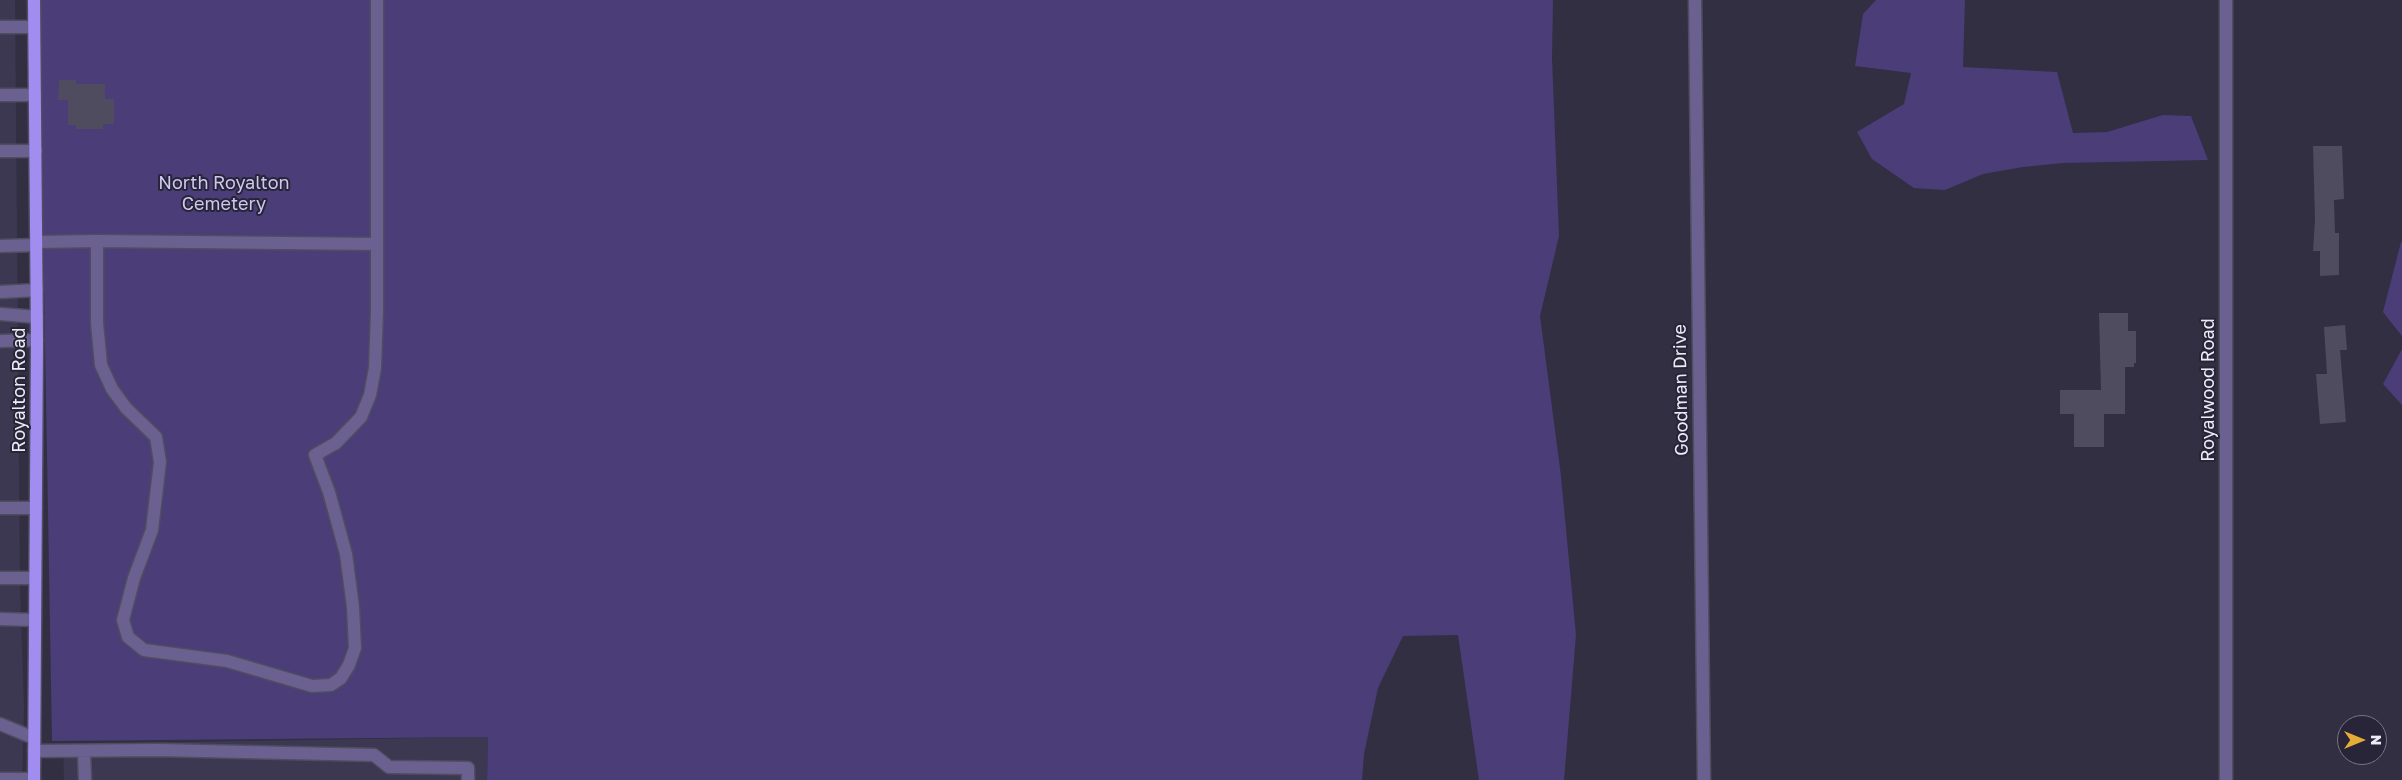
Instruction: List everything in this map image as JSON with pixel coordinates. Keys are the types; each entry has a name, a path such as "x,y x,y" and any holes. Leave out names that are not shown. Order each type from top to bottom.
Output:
{"main road":[{"name":"Royalton Road","path":"34,0 38,290 34,780"}],"street":[{"path":"97,241 97,323 101,364 112,389 126,408 156,438 160,462 152,530 134,578 123,620 128,637 144,650 227,661 312,686 330,685 341,678 349,665 354,648 353,607 346,554 329,492 315,455 336,443 361,417 370,395 375,368 377,0"},
{"name":"Goodman Drive","path":"1695,0 1704,780"},
{"name":"Royalwood Road","path":"2226,0 2226,780"},
{"path":"0,27 34,28"},
{"path":"0,95 35,95"},
{"path":"0,151 36,151"},
{"path":"0,246 97,241 377,244"},
{"path":"0,292 38,290"},
{"path":"0,314 37,317"},
{"path":"0,341 38,340"},
{"path":"0,508 36,508"},
{"path":"0,578 36,578"},
{"path":"0,619 35,620"},
{"path":"0,724 34,745 84,751 374,755 390,767 468,768 468,780"},
{"path":"84,751 85,780"},
{"path":"0,779 34,780"}],"shaded area":[{"path":"0,0 15,0 20,589 24,708 22,780 0,780"},
{"path":"488,737 487,780 64,780 63,744"}],"green space":[{"name":"North Royalton Cemetery","path":"39,0 1553,0 1552,58 1559,236 1540,316 1561,476 1576,635 1564,780 1479,780 1458,635 1403,636 1378,688 1364,754 1362,780 487,780 488,737 52,741"},
{"path":"1876,0 1965,0 1963,67 2057,72 2073,133 2107,132 2163,115 2191,116 2208,160 2063,163 1983,174 1945,190 1914,188 1872,159 1857,132 1904,104 1911,73 1855,66 1863,14"},
{"path":"2402,242 2402,336 2383,312"},
{"path":"2402,349 2402,405 2383,384"}],"building":[{"path":"59,80 76,80 76,84 105,84 105,99 114,99 114,124 103,124 103,129 76,129 76,125 68,125 68,100 58,100"},
{"path":"2313,146 2342,146 2344,199 2334,200 2335,233 2339,233 2339,275 2320,276 2320,251 2313,251 2315,220"},
{"path":"2099,313 2128,313 2128,331 2136,331 2136,363 2134,363 2134,367 2125,367 2125,414 2104,414 2104,447 2074,447 2074,414 2060,414 2060,390 2101,390"},
{"path":"2345,325 2347,350 2340,350 2346,422 2320,424 2316,374 2327,374 2324,327"}]}
